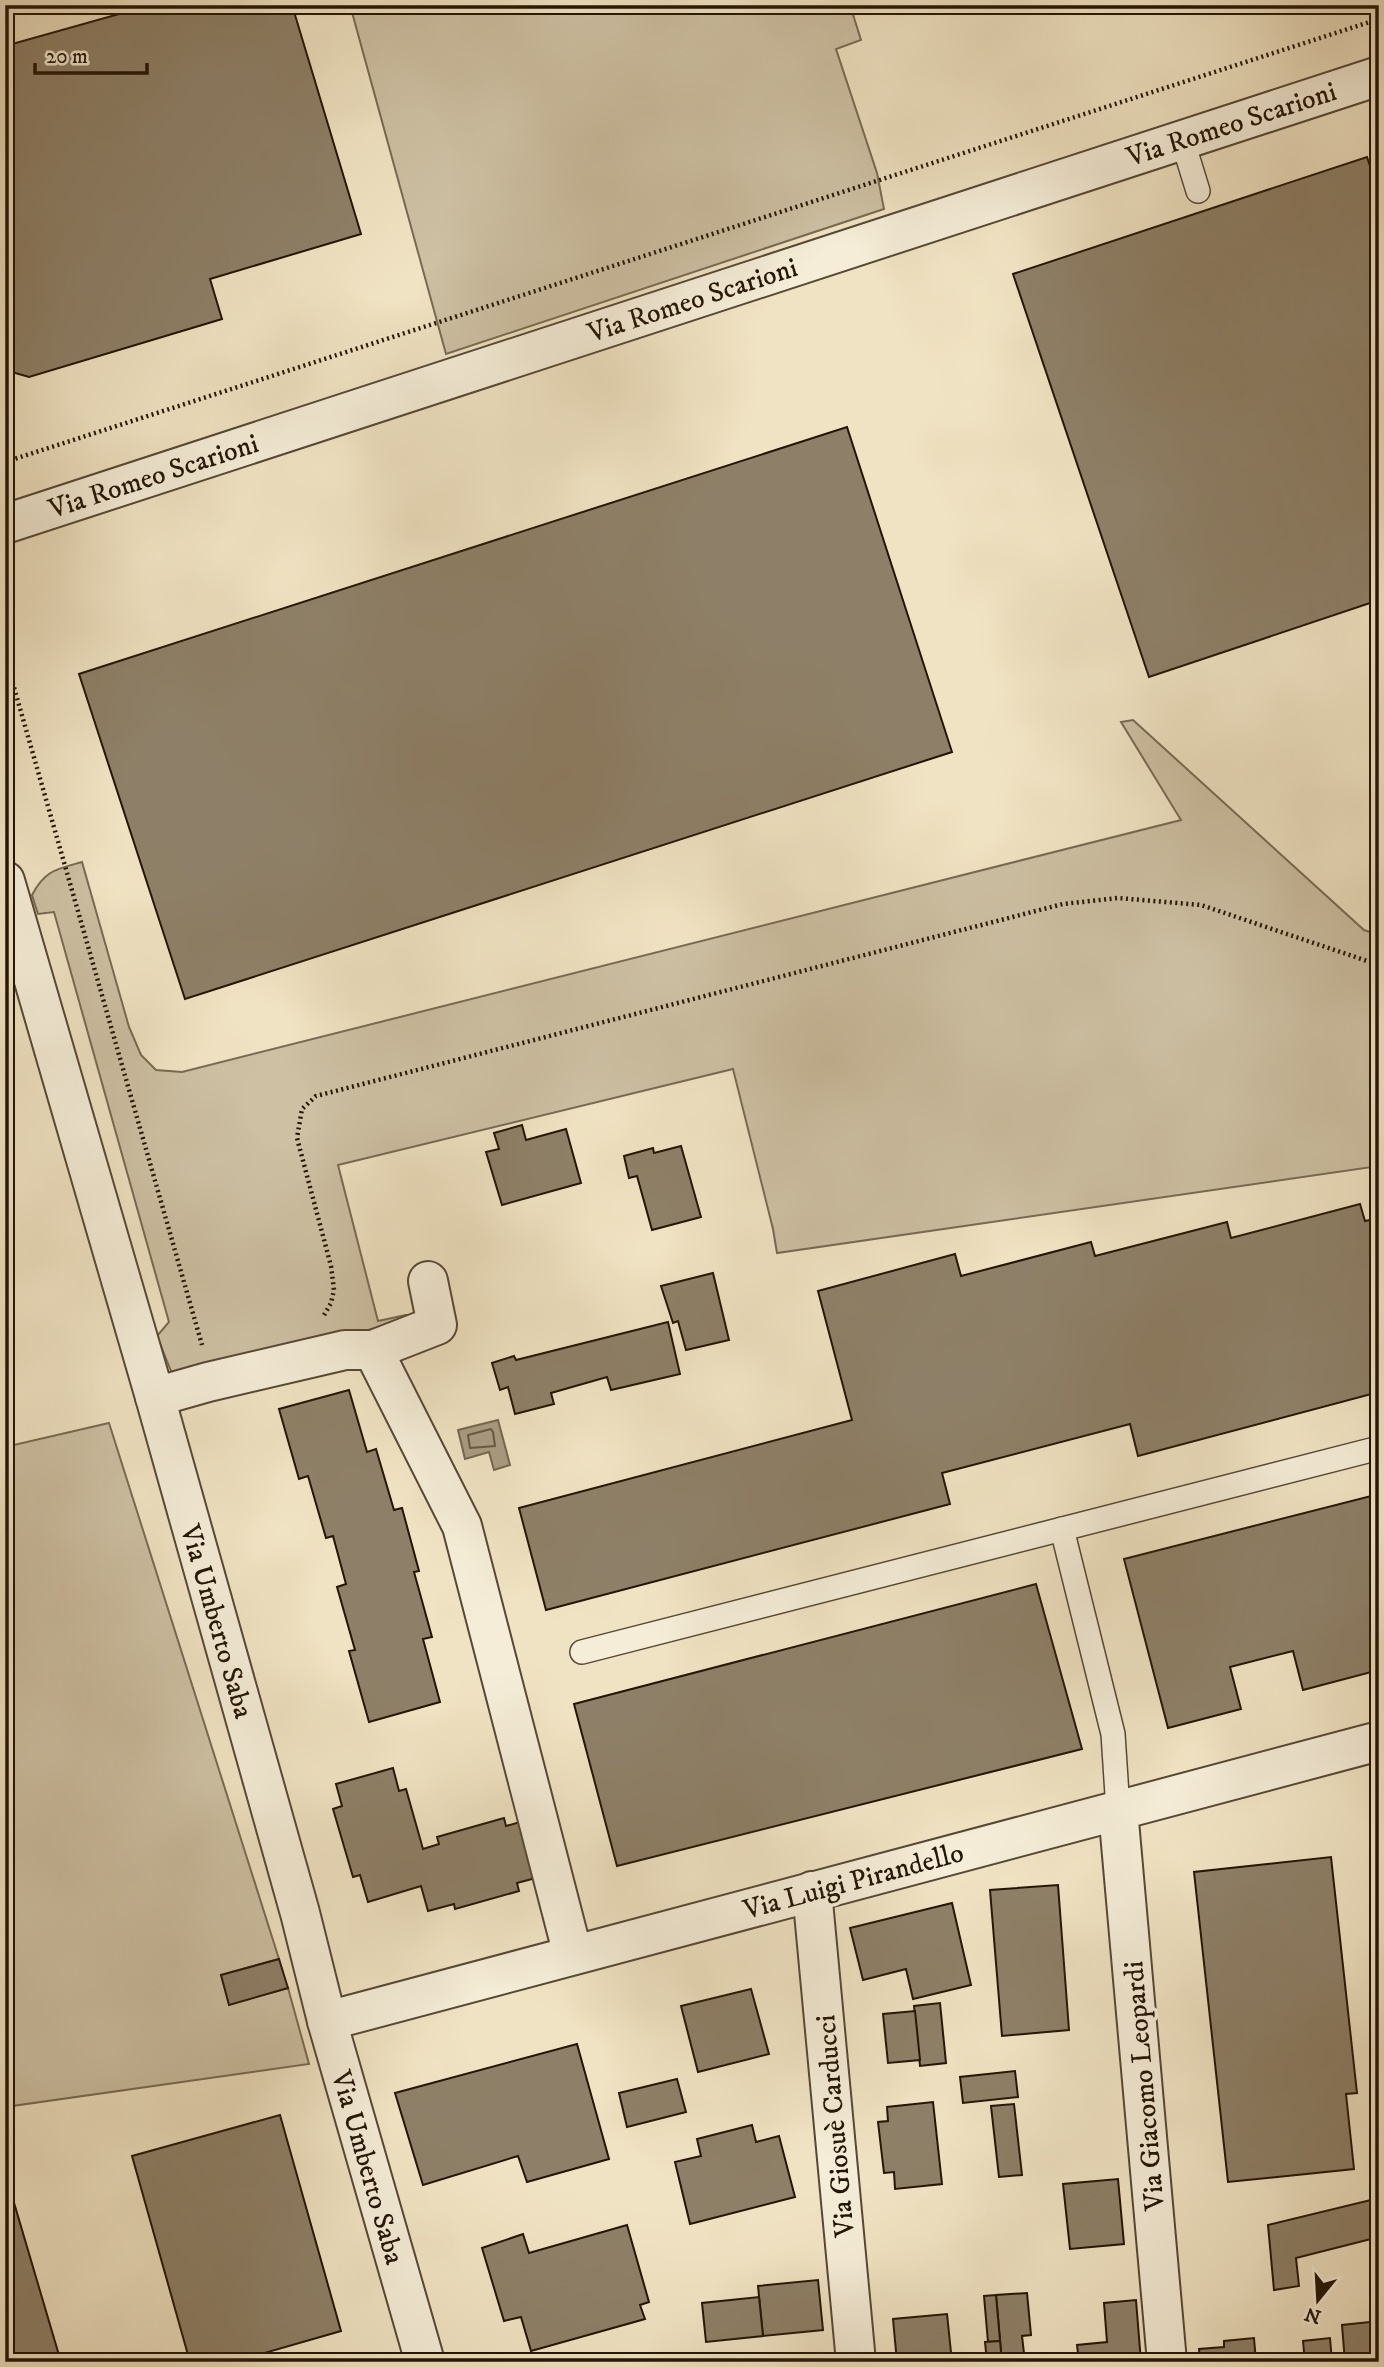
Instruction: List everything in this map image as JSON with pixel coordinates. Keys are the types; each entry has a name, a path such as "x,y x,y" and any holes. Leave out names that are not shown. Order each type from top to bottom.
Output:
{"street":[{"name":"Via Romeo Scarioni","path":"5,524 1379,76"},
{"name":"Via Umberto Saba","path":"5,881 155,1397 300,1913 327,2021 425,2362"},
{"path":"155,1397 345,1350 373,1350 437,1325 428,1281"},
{"path":"373,1350 461,1526 573,1955"},
{"name":"Via Luigi Pirandello","path":"327,2021 1379,1741"},
{"name":"Via Giacomo Leopardi","path":"1118,1810 1167,2362"},
{"name":"Via Giosuè Carducci","path":"812,1891 856,2362"}],"lane":[{"path":"1182,139 1198,191"},
{"path":"582,1652 1379,1448"},
{"path":"1062,1529 1113,1734 1118,1810"}],"path":[{"path":"5,462 1379,19"},
{"path":"5,656 203,1350 208,1382"},
{"path":"322,1318 331,1303 334,1290 331,1266 297,1138 302,1109 316,1096 1063,904 1118,898 1201,905 1379,965"}],"shaded area":[{"path":"350,5 665,5 668,14 696,5 850,5 861,40 836,49 877,173 884,209 446,354"},
{"path":"1133,720 1364,930 1379,935 1379,1166 777,1253 733,1069 338,1165 378,1321 406,1315 407,1320 189,1376 171,1371 157,1336 169,1322 54,912 38,914 32,895 47,875 82,862 129,1027 141,1055 156,1070 182,1072 1181,820 1121,722"},
{"path":"109,1423 279,1959 221,1975 230,2004 288,1988 309,2064 5,2107 5,2072 9,2050 5,2037 5,1447"}],"water":[{"path":"498,1420 510,1465 494,1470 489,1452 465,1459 458,1430"}],"building":[{"path":"151,5 292,5 361,234 210,279 222,319 29,377 12,372 5,365 5,46"},
{"path":"1367,157 1379,193 1379,600 1149,677 1013,274"},
{"path":"847,427 952,752 185,999 79,674"},
{"path":"522,1125 526,1140 566,1129 581,1183 502,1205 486,1152 499,1149 494,1133"},
{"path":"681,1146 701,1217 652,1230 637,1176 629,1178 624,1156 653,1148 654,1153"},
{"path":"1360,1204 1365,1221 1379,1218 1379,1392 1138,1456 1130,1424 942,1473 950,1504 546,1610 519,1508 852,1420 818,1291 955,1254 961,1276 1091,1242 1095,1256 1227,1222 1231,1238"},
{"path":"713,1273 729,1340 686,1350 678,1321 673,1323 661,1286"},
{"path":"668,1322 680,1374 611,1390 607,1377 551,1393 554,1404 515,1414 508,1387 500,1390 492,1363 514,1356 516,1360"},
{"path":"349,1390 367,1452 376,1449 394,1510 402,1508 419,1571 414,1572 432,1637 423,1639 440,1702 369,1722 349,1651 355,1650 337,1587 346,1584 333,1536 326,1538 308,1476 299,1479 279,1409"},
{"path":"1379,1494 1379,1670 1303,1690 1293,1651 1230,1667 1241,1709 1168,1728 1124,1559"},
{"path":"1036,1584 1082,1749 617,1866 574,1704"},
{"path":"393,1768 399,1791 406,1789 423,1849 439,1844 437,1837 504,1818 506,1826 527,1820 543,1876 517,1883 519,1891 455,1909 454,1904 428,1911 421,1886 368,1902 360,1875 353,1877 333,1809 342,1806 336,1784"},
{"path":"1331,1857 1357,2093 1346,2094 1354,2169 1228,2182 1194,1872"},
{"path":"1058,1885 1069,2030 1002,2036 990,1890"},
{"path":"952,1903 971,1985 913,1999 906,1969 863,1980 850,1928"},
{"path":"279,1959 288,1988 229,2005 221,1975"},
{"path":"751,1989 769,2054 698,2072 681,2006"},
{"path":"940,2003 946,2063 920,2066 914,2006"},
{"path":"915,2011 920,2060 888,2063 883,2014"},
{"path":"577,2044 609,2159 527,2182 518,2156 423,2185 395,2093"},
{"path":"1015,2071 1018,2097 963,2103 960,2077"},
{"path":"677,2079 686,2112 627,2127 619,2093"},
{"path":"933,2102 942,2184 895,2189 894,2172 884,2173 878,2122 888,2121 887,2107"},
{"path":"1014,2104 1022,2175 999,2177 991,2106"},
{"path":"280,2115 341,2331 233,2362 190,2362 132,2156"},
{"path":"752,2125 756,2142 779,2136 795,2197 690,2224 675,2162 701,2156 697,2139"},
{"path":"7,2179 61,2362 5,2362"},
{"path":"1118,2179 1124,2244 1070,2249 1063,2184"},
{"path":"1379,2198 1379,2237 1296,2258 1299,2286 1274,2290 1268,2225"},
{"path":"627,2225 649,2302 640,2305 645,2319 531,2351 521,2317 504,2321 482,2248 523,2234 529,2253"},
{"path":"818,2280 823,2330 763,2336 758,2286"},
{"path":"1027,2293 1031,2335 1022,2336 1025,2362 1002,2362 996,2295"},
{"path":"996,2295 1000,2341 988,2342 984,2296"},
{"path":"759,2297 763,2336 706,2342 702,2303"},
{"path":"1136,2300 1141,2362 1079,2362 1077,2345 1107,2342 1104,2303"},
{"path":"947,2314 952,2362 897,2362 893,2319"},
{"path":"1379,2321 1379,2362 1345,2362 1342,2325"},
{"path":"1254,2338 1256,2362 1200,2362 1199,2349 1224,2347 1224,2341"},
{"path":"1330,2338 1332,2362 1305,2362 1303,2341"},
{"path":"1000,2341 1002,2362 987,2362 985,2342"}]}
